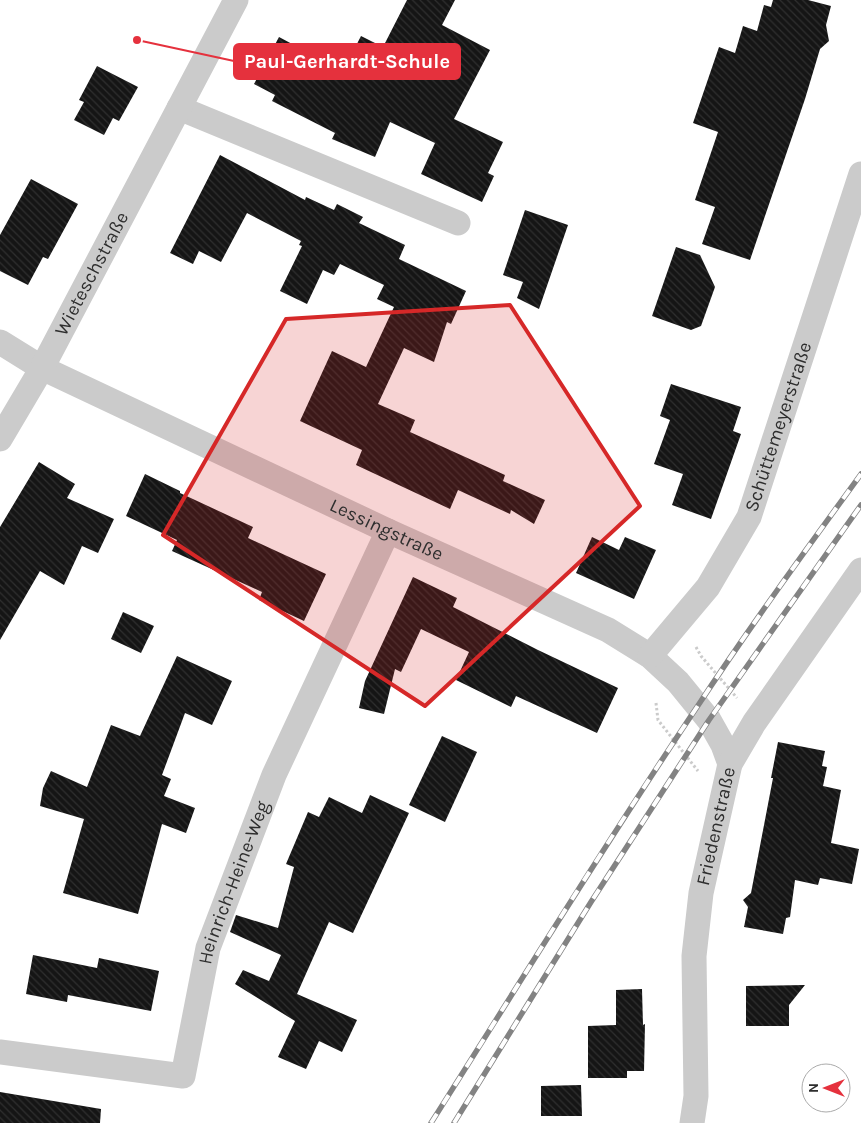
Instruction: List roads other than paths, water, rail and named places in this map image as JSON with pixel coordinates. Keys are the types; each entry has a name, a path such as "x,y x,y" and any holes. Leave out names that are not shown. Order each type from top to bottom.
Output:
{"street":[{"name":"Wieteschstraße","path":"0,439 42,368 236,0"},
{"path":"179,108 458,223"},
{"name":"Schüttemeyerstraße","path":"650,656 708,588 749,517 861,174"},
{"name":"Lessingstraße","path":"0,342 42,368 388,531 608,630 650,656 678,682 709,720 723,745 730,764"},
{"name":"Heinrich-Heine-Weg","path":"0,1052 183,1076 208,948 274,775 388,531"},
{"name":"Friedenstraße","path":"692,1123 696,1096 694,956 701,894 730,764 754,723 861,570"}],"railway":[{"path":"431,1123 596,862 717,677 861,474"},
{"path":"454,1123 591,902 709,720 861,505"}],"place":[{"name":"Paul-Gerhardt-Schule","path":"137,40"}]}
